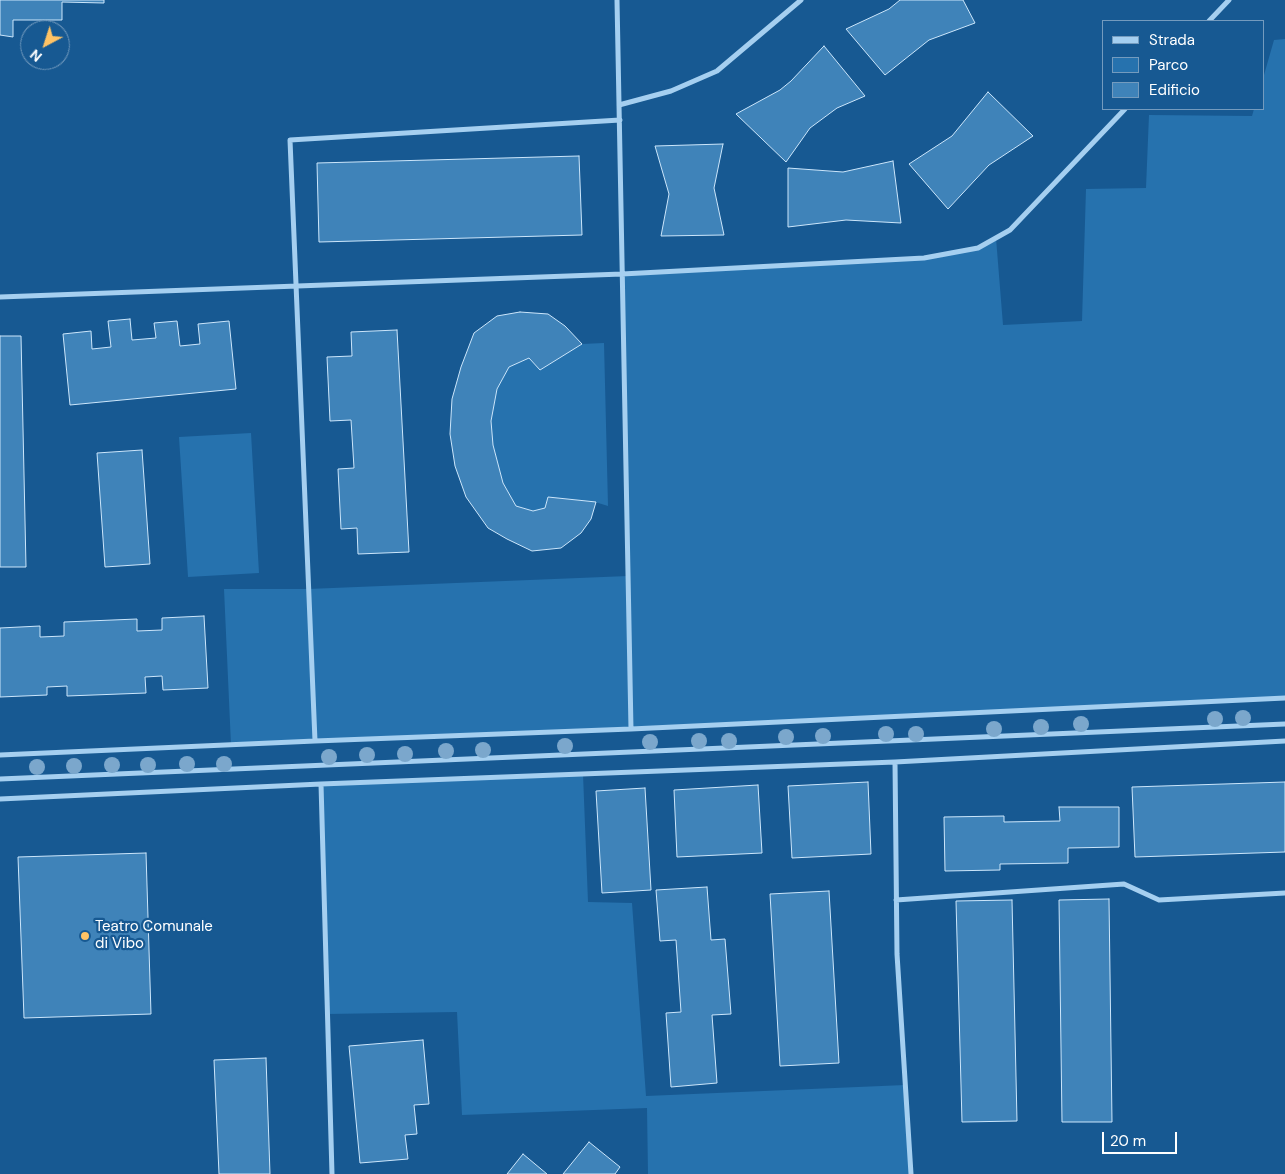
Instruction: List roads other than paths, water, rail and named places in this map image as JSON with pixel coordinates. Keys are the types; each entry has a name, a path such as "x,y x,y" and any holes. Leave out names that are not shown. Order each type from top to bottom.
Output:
{"street":[{"path":"617,0 631,729"},
{"path":"619,105 671,91 717,71 801,0"},
{"path":"1210,20 1229,0"},
{"path":"0,296 622,274 924,258 978,248 1010,230 1124,110"},
{"path":"315,741 290,140 620,120"},
{"path":"0,755 631,729 1285,698"},
{"path":"0,779 1285,724"},
{"path":"0,799 321,784 895,762 1285,741"},
{"path":"895,762 897,954 911,1174"},
{"path":"321,784 332,1174"},
{"path":"896,900 1124,884 1159,900 1285,893"}],"place":[{"name":"Teatro Comunale di Vibo","path":"85,936"}]}
